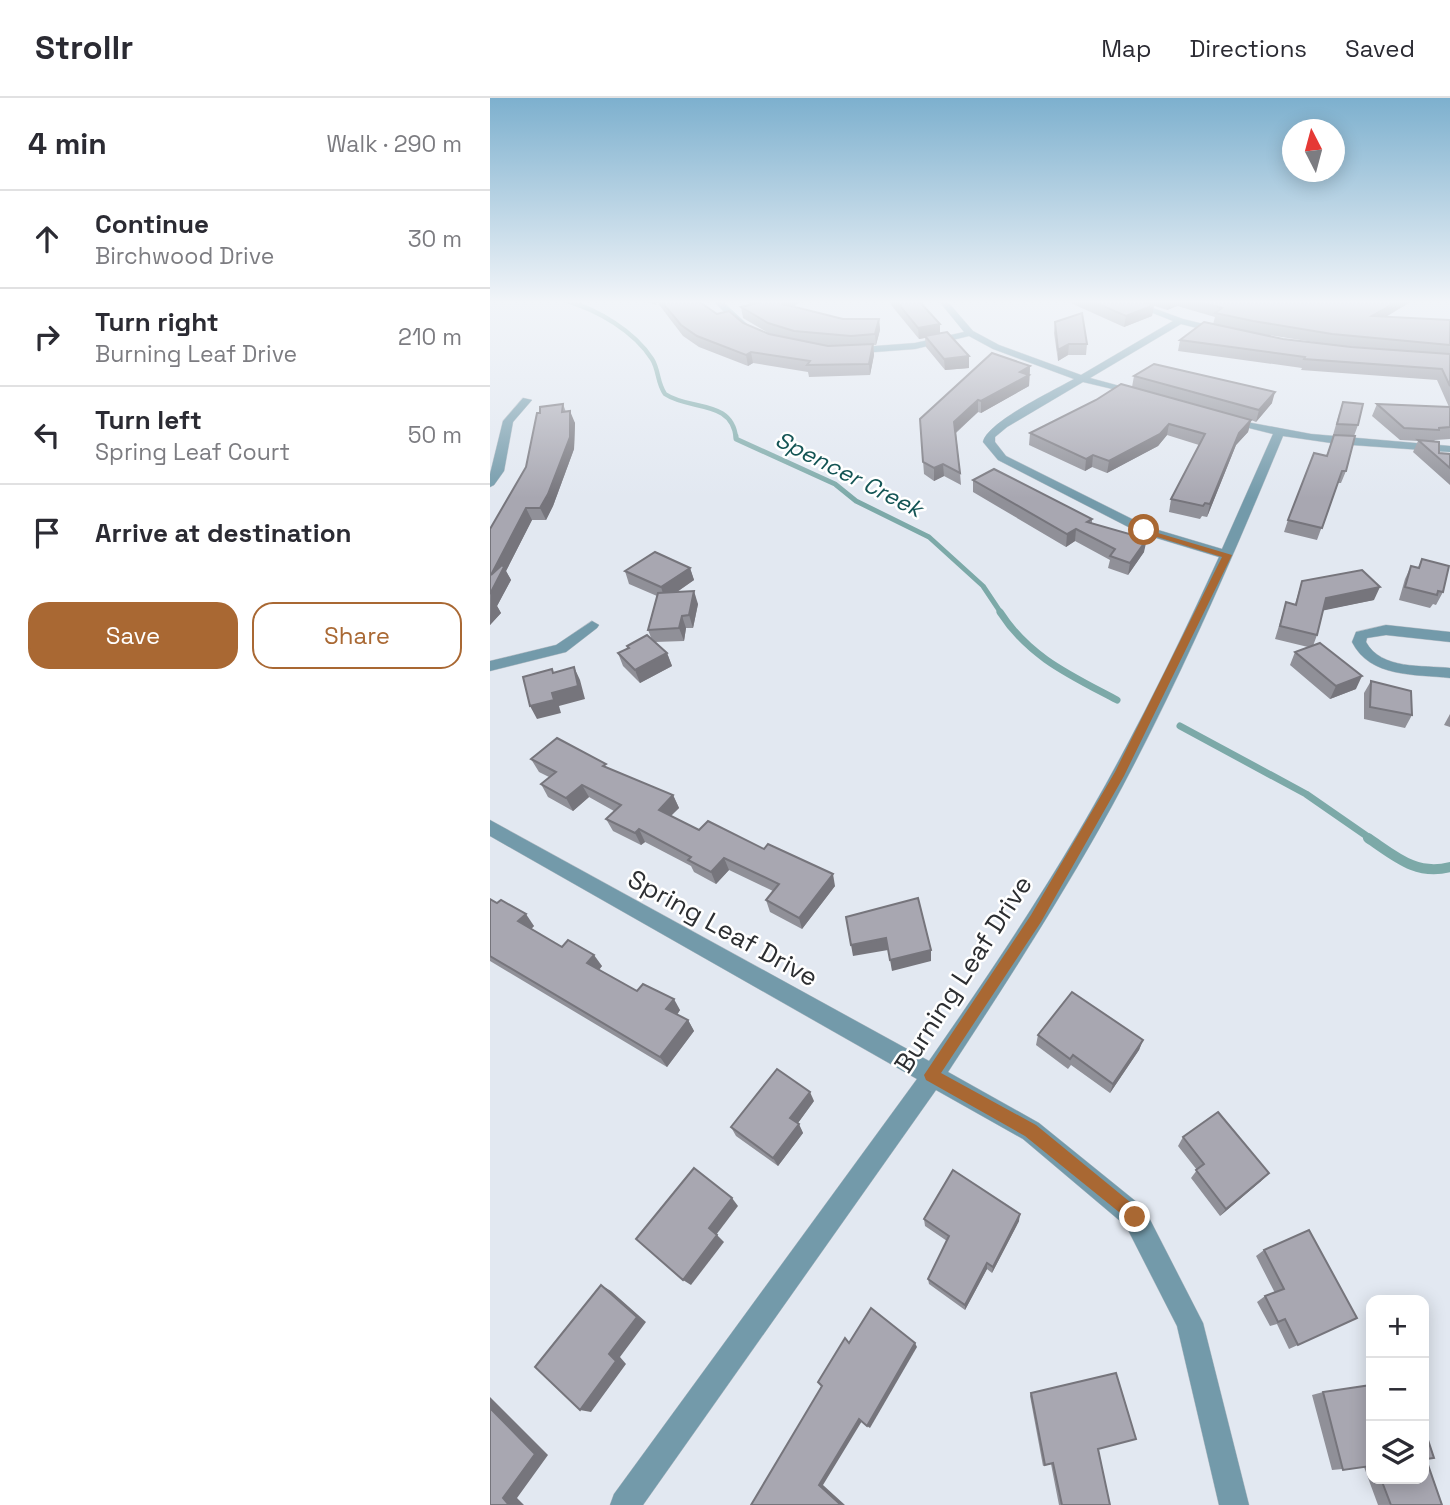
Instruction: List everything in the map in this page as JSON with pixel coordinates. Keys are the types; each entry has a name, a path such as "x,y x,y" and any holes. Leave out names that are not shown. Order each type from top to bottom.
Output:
{"street":[{"path":"1052,367 1083,379 1148,397"},
{"path":"1104,367 996,430 990,436 993,449 1002,458 1144,530 1227,555"},
{"path":"490,483 498,471 508,421 527,400"},
{"path":"1213,416 1278,434 1324,441 1450,449"},
{"name":"Burning Leaf Drive","path":"625,1505 931,1075 1036,919 1120,773 1227,555 1278,434"},
{"path":"490,666 561,649 592,625"},
{"path":"1450,638 1386,630 1361,635 1359,642 1368,659 1382,664 1450,673"},
{"name":"Spring Leaf Drive","path":"490,827 1031,1131 1135,1217 1190,1323 1234,1505"}],"building":[{"path":"977,367 1029,367 1020,372 1029,375 981,401 978,400 954,422 960,473 943,464 934,468 923,462 920,419"},
{"path":"1150,367 1165,367 1275,392 1259,410 1134,376"},
{"path":"1410,367 1450,367 1450,386 1442,369"},
{"path":"1121,384 1251,420 1239,433 1210,504 1205,503 1203,506 1171,499 1205,434 1169,424 1160,434 1109,461 1093,455 1086,459 1030,433 1096,400"},
{"path":"1343,402 1363,404 1358,425 1337,424"},
{"path":"563,404 562,412 570,411 570,437 540,508 526,508 491,575 502,565 504,567 490,594 490,529 526,467 540,407"},
{"path":"1377,404 1450,407 1450,427 1439,430 1404,428"},
{"path":"1334,435 1355,436 1346,471 1342,471 1322,528 1288,520 1314,453 1327,456"},
{"path":"1418,440 1439,442 1439,453 1450,454 1450,468"},
{"path":"994,469 1092,519 1087,522 1147,539 1130,563 1110,556 1115,549 1076,529 1067,534 973,480"},
{"path":"655,552 690,568 661,587 625,571"},
{"path":"1422,559 1449,566 1443,592 1438,591 1437,595 1405,587 1411,566 1419,568"},
{"path":"1362,570 1380,587 1326,598 1317,635 1280,626 1286,602 1296,605 1302,581"},
{"path":"694,591 689,615 682,616 679,628 648,630 658,593"},
{"path":"647,635 667,653 635,670 618,653"},
{"path":"1320,643 1362,676 1336,686 1295,652"},
{"path":"574,667 578,686 552,693 554,700 530,706 523,677 552,669 553,673"},
{"path":"1371,681 1411,691 1412,715 1370,707"},
{"path":"557,738 606,764 603,766 673,795 659,810 699,830 708,821 764,849 768,844 833,874 799,918 766,900 779,884 724,858 711,872 688,860 691,857 639,829 635,833 606,819 621,805 582,785 566,798 541,784 556,772 531,759"},
{"path":"918,898 931,950 890,960 886,938 851,945 846,917"},
{"path":"490,899 497,903 501,900 526,914 518,921 562,947 568,940 594,955 587,963 637,991 643,984 674,999 666,1009 688,1020 660,1057 490,956"},
{"path":"1072,992 1143,1040 1113,1084 1073,1055 1070,1059 1038,1035"},
{"path":"777,1069 810,1092 790,1118 799,1124 773,1158 731,1127"},
{"path":"1218,1112 1269,1173 1226,1209 1196,1170 1204,1164 1183,1137"},
{"path":"694,1168 732,1198 709,1228 717,1235 683,1280 636,1239"},
{"path":"953,1170 1020,1214 993,1267 987,1263 965,1305 928,1279 949,1236 924,1219"},
{"path":"1309,1230 1357,1318 1298,1345 1285,1319 1278,1322 1265,1296 1284,1289 1264,1250"},
{"path":"601,1285 637,1317 609,1354 616,1361 580,1410 535,1367"},
{"path":"871,1308 915,1343 867,1426 859,1419 819,1485 841,1505 751,1505 822,1386 818,1382 845,1338 849,1343"},
{"path":"1116,1373 1136,1439 1098,1449 1110,1505 1062,1505 1053,1463 1045,1465 1031,1393"},
{"path":"1366,1386 1366,1467 1343,1470 1323,1392"},
{"path":"490,1408 535,1454 503,1498 509,1505 490,1505"},
{"path":"1429,1443 1434,1458 1429,1459"},
{"path":"1429,1468 1442,1505 1391,1505 1383,1484 1429,1484"}],"waterway":[{"name":"Spencer Creek","path":"655,367 665,394 686,403 718,411 727,417 736,438"},
{"name":"Spencer Creek","path":"736,438 835,484 856,501 929,537 983,586 1001,613"},
{"name":"Spencer Creek","path":"1000,612 1011,628 1037,653 1117,700"},
{"name":"Spencer Creek","path":"1180,726 1306,794 1371,839"},
{"name":"Spencer Creek","path":"1368,838 1416,867 1450,867"}],"route":[{"path":"1135,1217 1031,1131 931,1075 1036,919 1120,773 1227,555 1144,530"}]}
